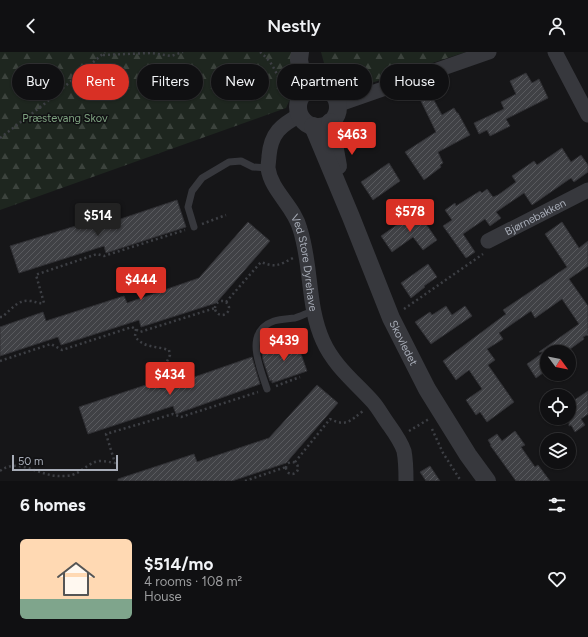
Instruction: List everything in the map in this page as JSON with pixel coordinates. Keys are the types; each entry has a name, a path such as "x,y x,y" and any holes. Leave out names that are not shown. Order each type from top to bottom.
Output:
{"street":[{"name":"Skovledet","path":"300,52 299,60 310,108 341,193 391,318 427,389 468,455 487,481"},
{"name":"Skovledet","path":"305,52 310,56 310,108"},
{"path":"337,105 489,52"},
{"path":"555,52 588,115"},
{"path":"325,88 331,92 337,105 335,116 310,108 325,88"},
{"name":"Ved Store Dyrehave","path":"310,108 285,123 274,135 270,147 268,168 274,186 293,211 298,222 306,253 313,311 323,342 336,363 374,403 398,439 403,450 406,466 406,481"},
{"name":"Bjørnebakken","path":"488,241 586,196"}],"lane":[{"path":"194,228 188,207 192,191 202,178 229,162 241,161 253,167 268,168"},
{"path":"267,389 255,350 256,341 260,332 267,324 276,320 296,318 313,311"}],"path":[{"path":"0,138 43,105 104,53 151,53 171,56 183,52"},
{"path":"260,52 274,67 285,92 310,108"},
{"path":"0,317 2,317 20,301 30,300 39,304 44,303 36,275 38,274 97,254 104,256 194,228 226,215"},
{"path":"391,318 492,248 488,241"},
{"path":"226,302 261,262 271,266 277,265 306,253"},
{"path":"0,361 51,344 62,350 132,327 140,332 215,308 218,302 226,302"},
{"path":"215,308 218,313 224,314 228,309 228,304 226,302"},
{"path":"136,329 135,336 137,340 150,346 161,347 169,350 170,355 162,372"},
{"path":"0,472 6,467 24,466 46,474 64,476 72,475 94,462 101,461 115,463 106,434 173,414 181,417 300,377"},
{"path":"244,481 286,467 289,462 294,462 330,419 339,423 347,423 374,403"},
{"path":"398,439 440,411"},
{"path":"286,467 287,472 290,474 296,472 298,468 294,462"}],"green space":[{"name":"Præstevang Skov","path":"0,52 295,52 295,64 277,64 277,100 290,100 286,108 0,210"},
{"path":"321,52 466,52 429,64 380,64 380,80 372,83 372,64 324,63"}],"building":[{"path":"526,73 532,83 539,79 548,98 506,119 510,126 490,136 487,130 479,134 474,123 504,109 501,102 516,94 510,81"},
{"path":"420,100 434,100 442,115 454,108 470,135 438,152 443,163 440,165 441,167 424,180 405,152 436,132"},
{"path":"562,148 571,162 581,155 588,165 588,172 574,182 571,178 532,205 524,193 496,212 501,218 490,226 485,219 463,234 475,252 466,258 443,226 452,220 445,210 455,203 456,206 480,191 482,193 487,189 493,197 498,195 516,182 512,176 534,161 537,165"},
{"path":"389,163 400,181 373,200 361,182"},
{"path":"177,200 186,227 106,253 104,246 19,273 10,246 89,222 91,229"},
{"path":"417,211 437,240 423,250 413,237 392,252 381,236"},
{"path":"248,222 270,241 216,303 141,327 139,320 61,345 58,337 0,356 0,327 43,312 46,321 124,296 127,303 199,278"},
{"path":"562,222 579,248 588,241 588,266 569,279 588,306 588,336 583,337 584,339 576,345 549,345 579,324 562,299 535,318 531,311 499,333 503,339 487,349 495,360 488,365 514,402 487,422 480,412 476,415 466,400 482,389 469,370 456,380 443,361 506,314 503,310 567,267 545,234"},
{"path":"428,264 437,277 411,298 401,283"},
{"path":"446,306 452,315 465,306 472,316 431,344 415,322 430,312 432,315"},
{"path":"296,340 307,371 272,383 263,360 262,351"},
{"path":"540,355 540,375 536,378 527,364"},
{"path":"252,357 260,384 176,414 173,406 88,434 79,407 158,381 160,389"},
{"path":"317,385 338,403 286,463 232,481 118,481 118,479 194,454 197,462 269,438"},
{"path":"588,391 588,414 581,419 585,425 575,432 571,425 576,425 576,399"},
{"path":"515,431 525,445 521,447 535,467 538,465 550,481 516,481 488,440 497,434 502,441"},
{"path":"430,466 440,481 426,481 420,472"}]}
